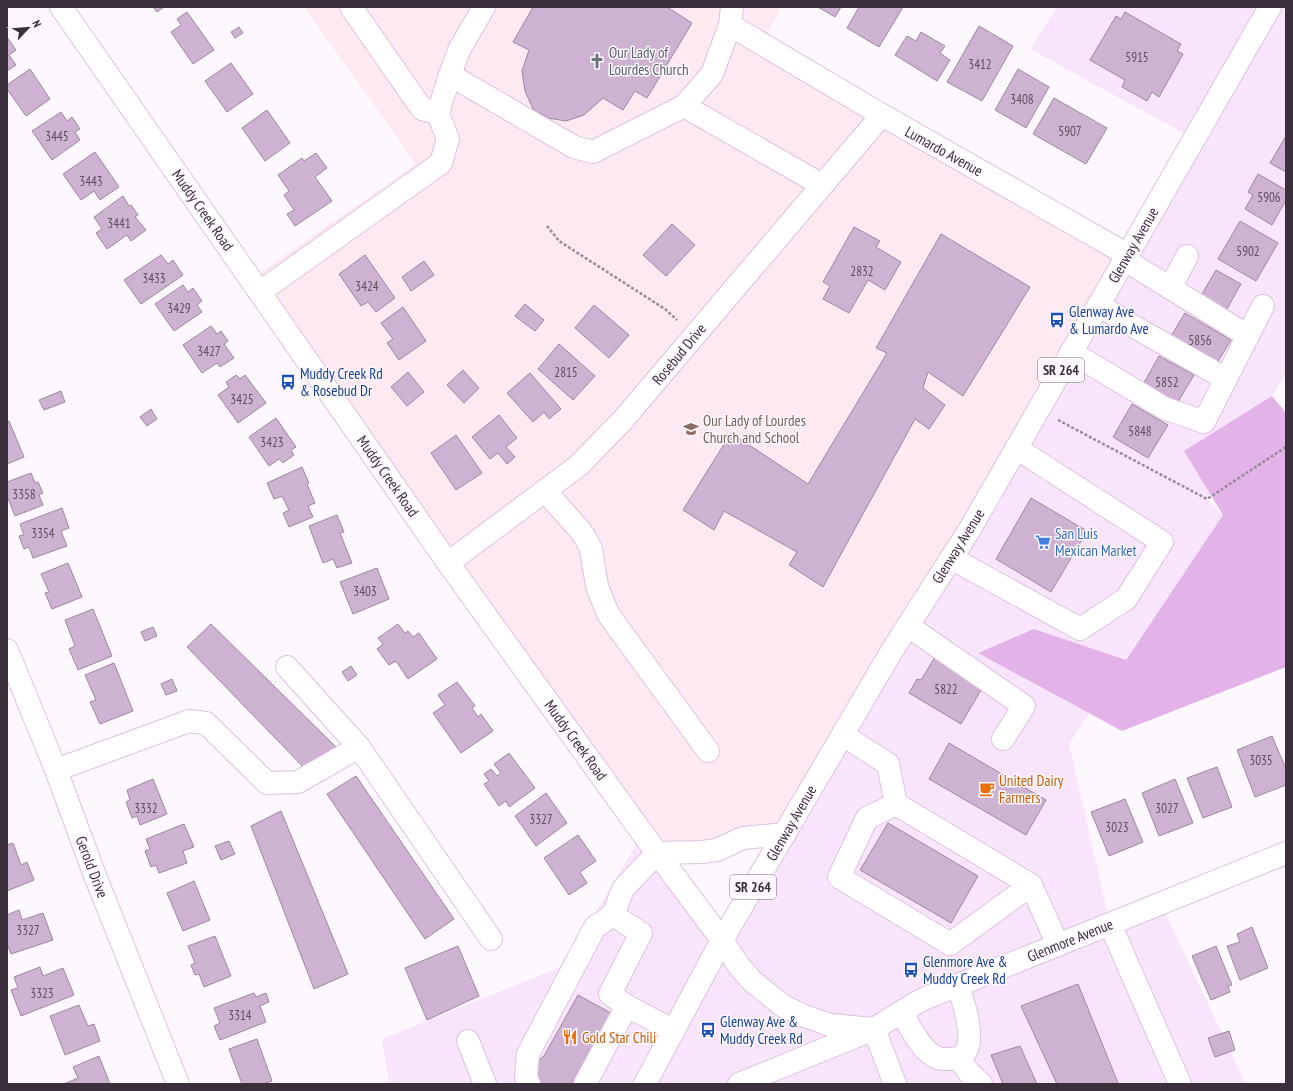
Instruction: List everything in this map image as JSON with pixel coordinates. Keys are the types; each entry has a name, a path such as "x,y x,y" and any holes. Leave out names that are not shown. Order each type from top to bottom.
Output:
{"street":[{"name":"Muddy Creek Road","path":"61,7 448,562 657,853 722,940"},
{"path":"350,7 422,109 438,113"},
{"path":"260,292 441,163 448,139 438,113 459,50 484,7"},
{"name":"Glenway Avenue","path":"646,1084 722,940 893,649 970,528 1270,7"},
{"path":"450,74 574,147 593,152 684,106 712,74 731,16"},
{"name":"Lumardo Avenue","path":"731,16 762,44 882,116 1126,257 1170,288 1248,336"},
{"path":"684,106 822,185"},
{"name":"Rosebud Drive","path":"448,562 578,466 622,421 882,116"},
{"path":"1170,288 1187,256"},
{"path":"1099,305 1226,379"},
{"path":"1072,352 1164,408 1204,422 1263,306"},
{"path":"951,558 1080,629 1126,599 1162,542 1016,448"},
{"path":"545,491 580,530 586,539 591,549 597,586 608,614 708,751"},
{"path":"908,626 1024,706 1003,739"},
{"name":"Gerold Drive","path":"7,650 56,770 94,873 178,1084"},
{"path":"287,667 359,747 491,939"},
{"path":"56,770 189,721 206,723 267,783 298,782 359,747"},
{"path":"843,735 888,764 896,804 1031,885 1058,945"},
{"path":"896,804 867,818 839,877 950,944 1031,885"},
{"path":"529,1084 526,1078 528,1054 595,927 613,915 623,889 657,853 702,852 717,850 743,838 785,834"},
{"name":"Glenmore Avenue","path":"743,1083 874,1029 921,1000 1286,853"},
{"path":"613,915 641,933 610,994 628,1006 674,1031"},
{"path":"1110,924 1180,1084"},
{"path":"722,940 739,966 752,981 783,1006 802,1016 830,1025 874,1029 895,1084"},
{"path":"901,1012 920,1042 931,1055 948,1060 959,1058 965,1053 968,1046 969,1035 968,1017 958,985"},
{"path":"585,1084 628,1006"},
{"path":"468,1041 485,1084"},
{"path":"959,1058 970,1074 981,1084"}],"path":[{"path":"547,226 559,242 665,310 696,335"},
{"path":"1038,409 1207,499 1286,447"}],"shaded area":[{"name":"Our Lady of Lourdes Church and School","path":"304,7 781,7 762,44 1128,255 785,834 657,853 251,279 416,164"},
{"path":"1057,7 1286,7 1286,374 1207,499 1223,515 1069,744 1110,924 1161,904 1246,1084 389,1084 382,1039 563,966 643,834 721,940 1194,139 1030,49"},
{"path":"1272,396 1286,413 1286,667 1122,731 978,653 1034,629 1126,660 1223,515 1184,451"}],"building":[{"path":"153,7 164,7 157,12"},
{"name":"Our Lady of Lourdes Church","path":"533,7 667,7 692,23 647,98 635,91 623,110 603,98 584,115 566,121 548,118 533,109 525,91 522,71 529,50 513,42"},
{"path":"818,7 841,7 835,17"},
{"path":"859,7 903,7 879,47 847,28"},
{"path":"187,12 214,50 193,64 171,32 181,25 177,19"},
{"path":"1125,12 1181,44 1177,51 1183,54 1159,97 1152,92 1147,101 1122,87 1125,80 1090,60 1116,16 1121,19"},
{"path":"979,26 1013,46 982,101 947,82"},
{"path":"239,27 243,33 235,38 231,32"},
{"path":"921,32 945,46 940,53 950,60 937,81 895,55 907,36 916,41"},
{"path":"7,37 16,50 9,55 16,65 7,71"},
{"path":"231,63 253,94 227,112 205,81"},
{"path":"30,69 50,99 26,116 7,89 7,85"},
{"path":"1018,69 1049,87 1026,128 995,110"},
{"path":"1054,98 1107,128 1086,164 1033,134"},
{"path":"267,110 290,143 265,161 242,128"},
{"path":"61,112 67,121 72,117 80,129 75,132 80,140 52,160 32,131"},
{"path":"1286,136 1286,172 1270,163"},
{"path":"95,152 119,187 100,200 94,191 81,200 63,174"},
{"path":"316,153 327,168 315,177 332,201 295,226 287,214 294,210 284,195 289,191 278,175 302,158 304,161"},
{"path":"1258,174 1286,190 1286,200 1272,225 1245,209 1253,195 1248,192"},
{"path":"123,196 129,206 131,205 138,215 135,217 146,230 131,241 127,235 107,249 96,233 102,229 94,217"},
{"path":"1240,221 1278,243 1256,281 1218,259"},
{"path":"672,224 695,245 666,276 643,255"},
{"path":"854,227 880,241 876,247 901,262 885,290 868,280 849,313 823,299 830,286 823,282"},
{"path":"941,234 1030,287 963,396 928,372 923,388 945,405 929,429 915,419 823,587 789,565 797,552 724,511 714,530 683,510 731,433 808,484 887,353 876,348"},
{"path":"161,255 168,264 173,260 183,275 141,304 124,280"},
{"path":"365,255 395,298 376,312 368,302 361,306 339,274"},
{"path":"424,261 434,275 411,291 402,277"},
{"path":"1216,270 1241,284 1223,316 1198,301"},
{"path":"183,285 188,292 193,288 202,301 197,305 202,312 174,331 155,304"},
{"path":"525,304 544,320 535,331 515,316"},
{"path":"594,305 629,335 609,358 575,328"},
{"path":"403,307 426,341 399,360 387,343 393,339 381,323"},
{"path":"1185,313 1231,340 1214,368 1168,341"},
{"path":"211,326 217,334 221,331 228,341 224,344 234,358 220,367 217,363 202,373 183,345"},
{"path":"559,344 595,376 573,400 538,369"},
{"path":"1159,356 1194,375 1175,407 1141,388"},
{"path":"463,370 479,388 464,403 447,385"},
{"path":"408,372 424,392 407,406 391,387"},
{"path":"530,373 561,409 549,419 544,412 533,422 507,393"},
{"path":"236,375 240,379 245,375 266,403 238,423 218,395 229,387 226,382"},
{"path":"61,391 65,402 44,410 39,400"},
{"path":"1132,404 1168,425 1148,458 1113,437"},
{"path":"151,409 157,419 147,426 140,417"},
{"path":"499,415 517,438 506,447 515,457 507,464 498,453 490,459 472,437"},
{"path":"276,418 296,447 291,450 294,455 283,463 279,459 269,466 249,437"},
{"path":"9,421 24,457 7,464 7,422"},
{"path":"456,435 482,473 456,490 431,453"},
{"path":"302,467 315,503 308,506 313,517 289,527 283,513 289,510 282,496 274,499 267,483"},
{"path":"31,473 35,483 38,482 43,493 39,495 43,505 15,516 7,496 7,482"},
{"name":"San Luis Mexican Market","path":"1031,498 1087,531 1051,592 996,559"},
{"path":"62,508 69,528 61,531 67,546 33,558 29,547 24,549 19,536 24,535 20,524"},
{"path":"337,515 344,532 340,533 352,563 337,568 333,559 323,563 309,526"},
{"path":"68,563 82,597 52,609 45,593 49,592 41,574"},
{"path":"377,568 389,599 353,614 340,582"},
{"path":"93,609 112,656 78,670 69,649 75,646 65,620"},
{"path":"211,624 336,747 308,772 187,647"},
{"path":"398,624 405,633 408,631 413,637 419,633 437,659 408,679 396,661 389,665 377,649 383,644 378,638"},
{"path":"153,627 157,636 145,641 141,632"},
{"path":"935,657 984,685 961,724 909,693 917,679 921,680"},
{"path":"114,663 133,711 100,724 90,702 96,700 85,675"},
{"path":"351,666 357,675 348,681 342,672"},
{"path":"172,679 177,691 166,695 161,684"},
{"path":"457,682 475,706 472,708 478,717 481,714 493,731 461,753 433,713 445,705 438,695"},
{"path":"1272,736 1286,769 1286,785 1255,797 1237,750"},
{"path":"949,743 1046,800 1026,835 929,779"},
{"path":"509,753 535,788 509,807 506,801 499,806 484,784 489,781 484,774 491,769 497,776 501,773 494,764"},
{"path":"1217,767 1232,807 1203,818 1187,778"},
{"path":"356,776 454,919 425,939 327,794"},
{"path":"153,779 167,814 140,825 137,816 132,818 126,802 130,800 127,790"},
{"path":"1175,779 1193,823 1159,836 1142,793"},
{"path":"546,793 567,823 536,846 515,816"},
{"path":"1125,799 1143,842 1109,856 1091,812"},
{"path":"281,811 348,974 314,989 251,826"},
{"path":"888,823 978,876 951,923 860,870"},
{"path":"184,824 194,847 183,851 187,863 159,873 156,865 151,867 145,851 150,849 146,839"},
{"path":"578,835 596,861 580,872 587,883 569,895 544,858"},
{"path":"229,841 235,854 221,860 215,846"},
{"path":"13,843 21,865 27,862 34,880 7,891 7,845"},
{"path":"194,881 210,920 183,931 167,893"},
{"path":"19,910 22,920 43,913 53,940 11,954 7,943 7,915"},
{"path":"1252,927 1268,968 1240,980 1227,946 1240,942 1237,934"},
{"path":"215,936 231,976 204,987 199,974 195,975 191,965 195,963 188,946"},
{"path":"458,946 479,996 427,1020 405,968"},
{"path":"1216,946 1232,985 1228,986 1230,992 1211,1000 1192,956"},
{"path":"40,967 43,976 63,968 74,995 21,1016 11,990 18,988 14,977"},
{"path":"1078,984 1118,1083 1117,1084 1057,1084 1021,1006"},
{"path":"254,993 256,997 266,993 269,1002 260,1006 266,1022 220,1040 214,1026 220,1023 214,1008"},
{"path":"578,995 611,1013 572,1084 536,1084 530,1066 544,1056"},
{"path":"79,1005 88,1026 94,1024 100,1041 65,1055 50,1016"},
{"path":"1229,1031 1235,1050 1215,1057 1208,1038"},
{"path":"257,1039 272,1081 263,1084 242,1084 229,1049"},
{"path":"1020,1046 1037,1084 1003,1084 991,1055"},
{"path":"99,1056 110,1084 64,1084 78,1078 73,1067"}],"place":[{"name":"Our Lady of Lourdes Church","path":"597,61"},
{"name":"Glenway Ave & Lumardo Ave","path":"1057,320"},
{"name":"Muddy Creek Rd & Rosebud Dr","path":"288,382"},
{"name":"Our Lady of Lourdes Church and School","path":"691,429"},
{"name":"San Luis Mexican Market","path":"1043,542"},
{"name":"United Dairy Farmers","path":"987,789"},
{"name":"Glenmore Ave & Muddy Creek Rd","path":"911,970"},
{"name":"Glenway Ave & Muddy Creek Rd","path":"708,1030"},
{"name":"Gold Star Chili","path":"570,1037"}]}
